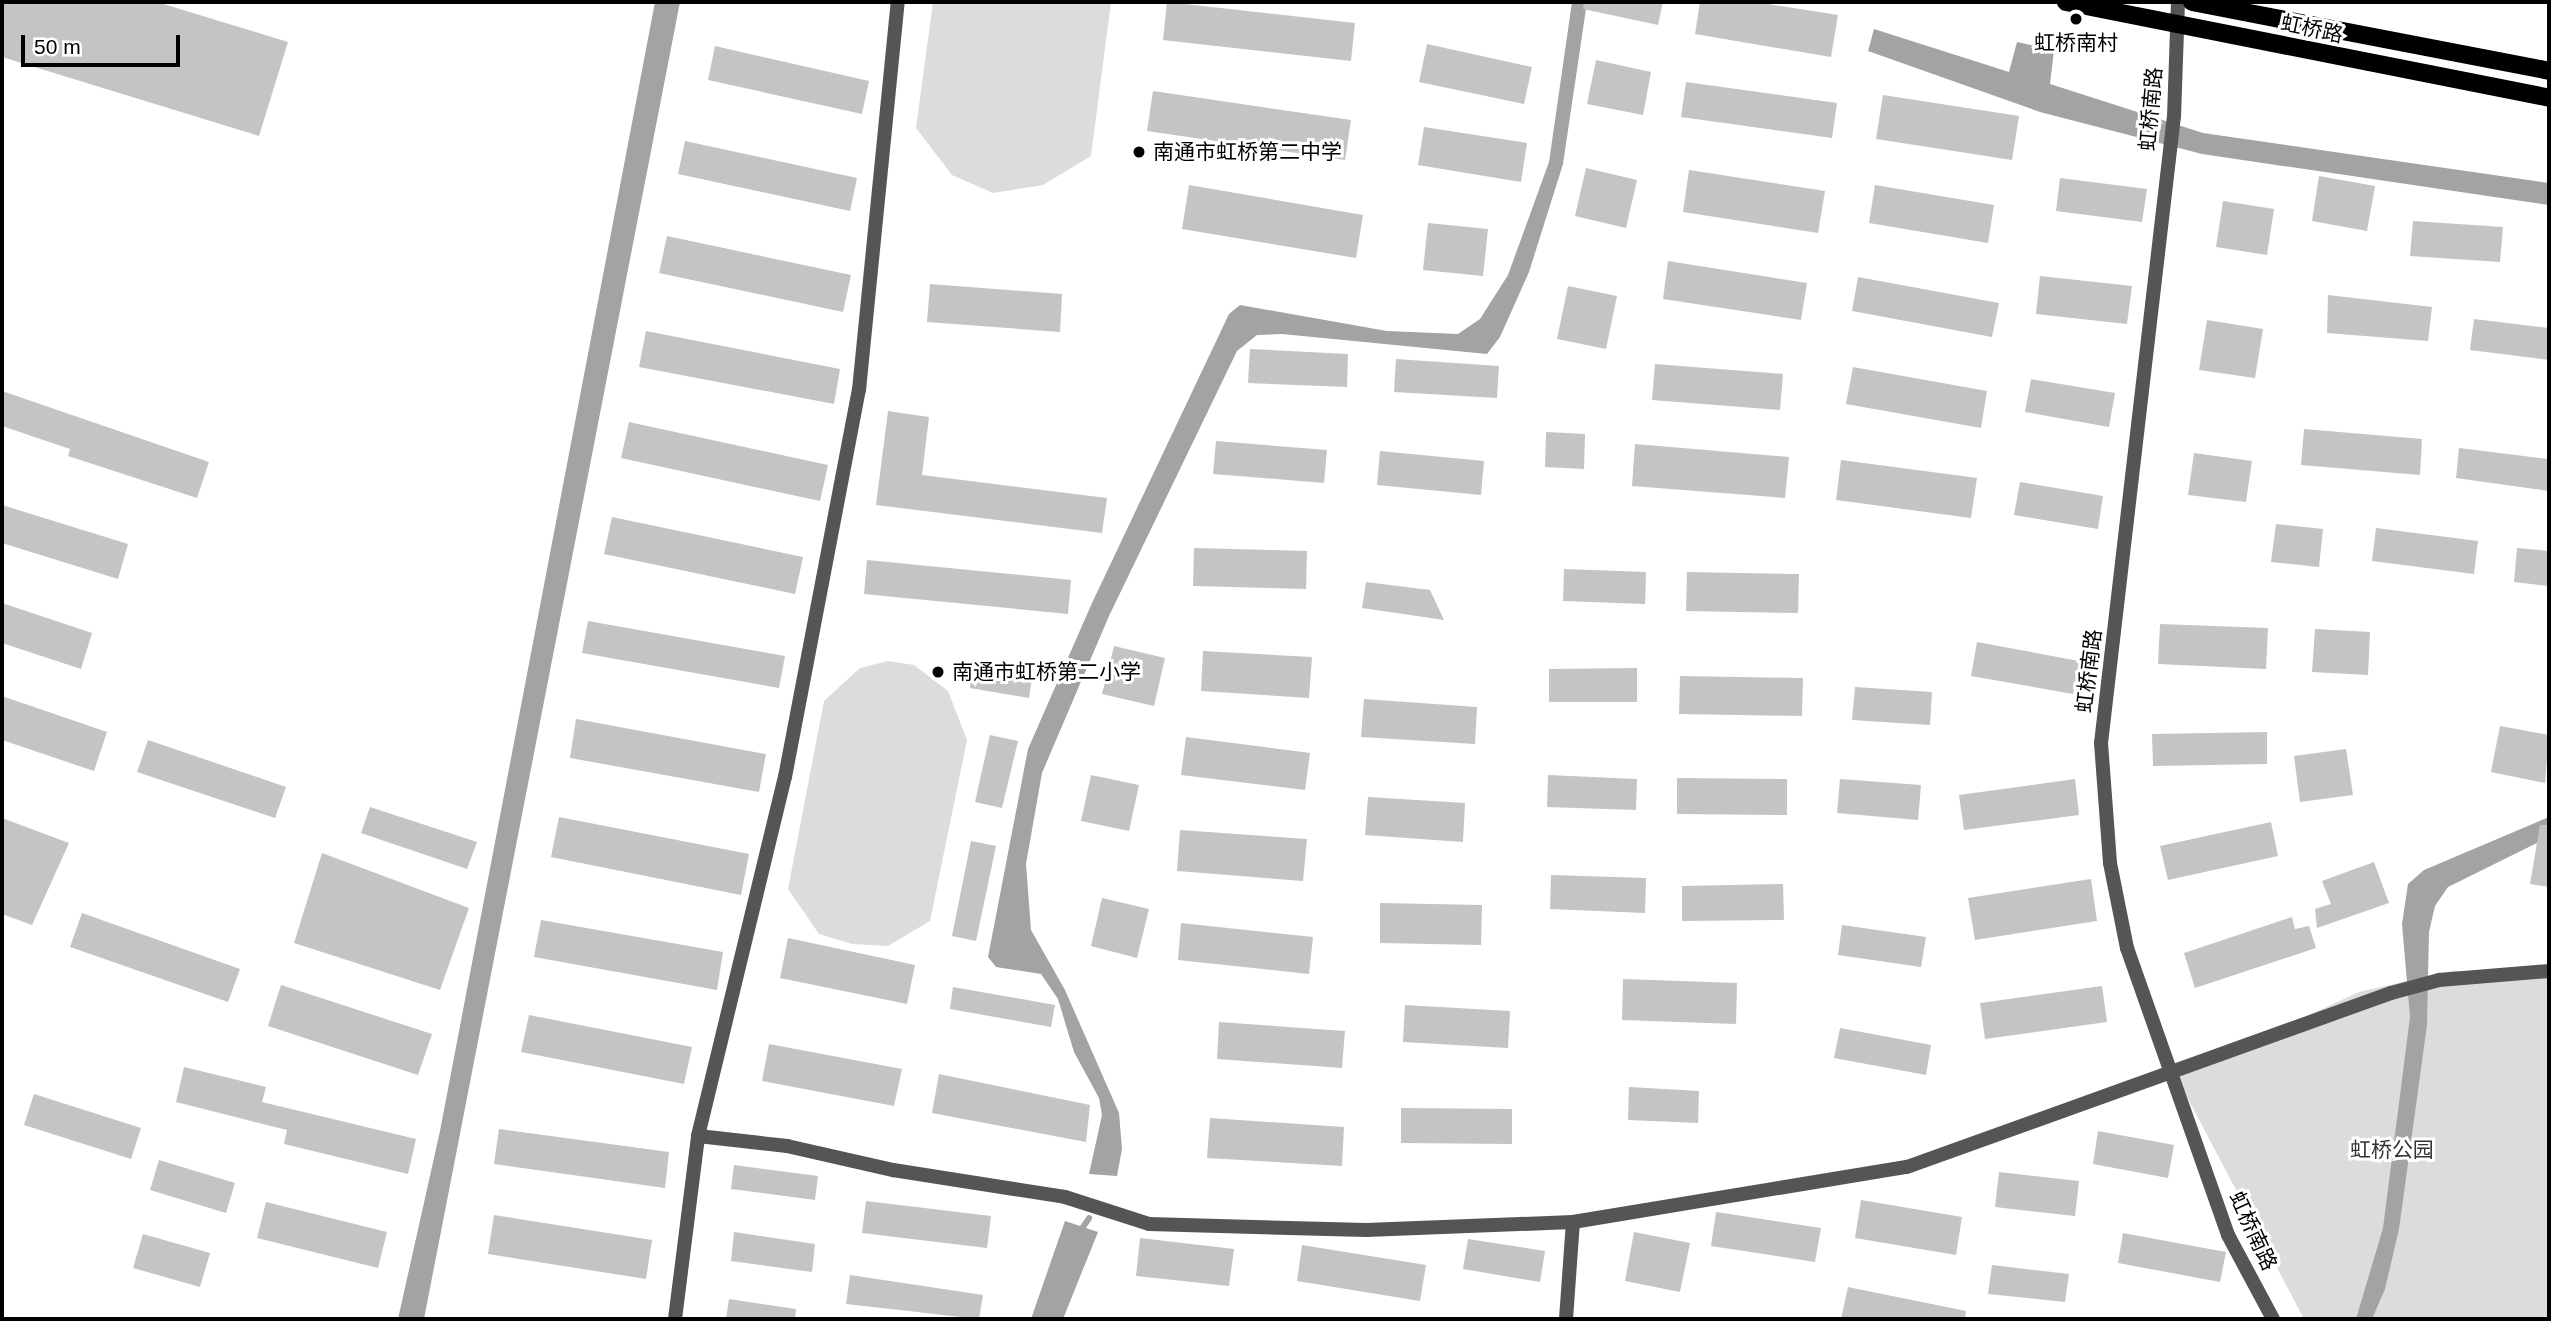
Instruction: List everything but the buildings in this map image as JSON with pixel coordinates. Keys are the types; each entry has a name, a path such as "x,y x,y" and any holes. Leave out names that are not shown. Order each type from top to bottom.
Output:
{"main road":[{"name":"虹桥路","path":"2066,2 2549,98"},
{"name":"虹桥路","path":"2192,2 2549,71"}],"street":[{"path":"675,1319 698,1136 785,778 859,390 898,2"},
{"name":"虹桥南路","path":"2178,2 2174,116 2101,743 2110,863 2127,948 2228,1236 2273,1319"},
{"path":"698,1136 787,1146 893,1170 1065,1198 1149,1224 1366,1230 1573,1222 1907,1167 2391,993 2439,980 2549,971"},
{"path":"1566,1319 1573,1222"}],"green space":[{"path":"933,2 1111,2 1091,156 1043,185 993,193 952,175 916,128"},
{"path":"888,661 914,665 948,691 967,740 930,921 888,946 852,944 819,934 788,889 824,701 860,668"},
{"name":"虹桥公园","path":"2451,971 2549,973 2549,1319 2304,1319 2176,1076 2359,992"}],"shaded area":[{"path":"655,2 680,2 424,1319 398,1319 440,1131"},
{"path":"1572,2 1587,2 1563,164 1529,272 1500,337 1487,354 1282,334 1257,335 1237,351 1109,616 1042,773 1026,864 1031,930 1065,990 1119,1113 1122,1149 1117,1176 1089,1174 1102,1115 1099,1098 1074,1052 1058,999 1041,974 996,967 988,957 1028,749 1092,603 1229,314 1240,305 1387,331 1458,334 1480,319 1508,275 1549,162"},
{"path":"1874,29 2009,72 2017,42 2054,50 2050,84 2203,133 2549,183 2549,205 2202,154 2040,112 1868,51"},
{"path":"2549,817 2549,837 2448,887 2435,906 2429,932 2427,1025 2399,1229 2385,1289 2372,1319 2356,1319 2383,1228 2410,1017 2402,924 2408,884 2424,870"},
{"path":"1065,1221 1098,1232 1063,1319 1031,1319"}],"waterway":[{"path":"1079,1233 1089,1218"}],"place":[{"name":"虹桥南村","path":"2076,19"},
{"name":"南通市虹桥第二中学","path":"1139,152"},
{"name":"南通市虹桥第二小学","path":"938,672"}]}
